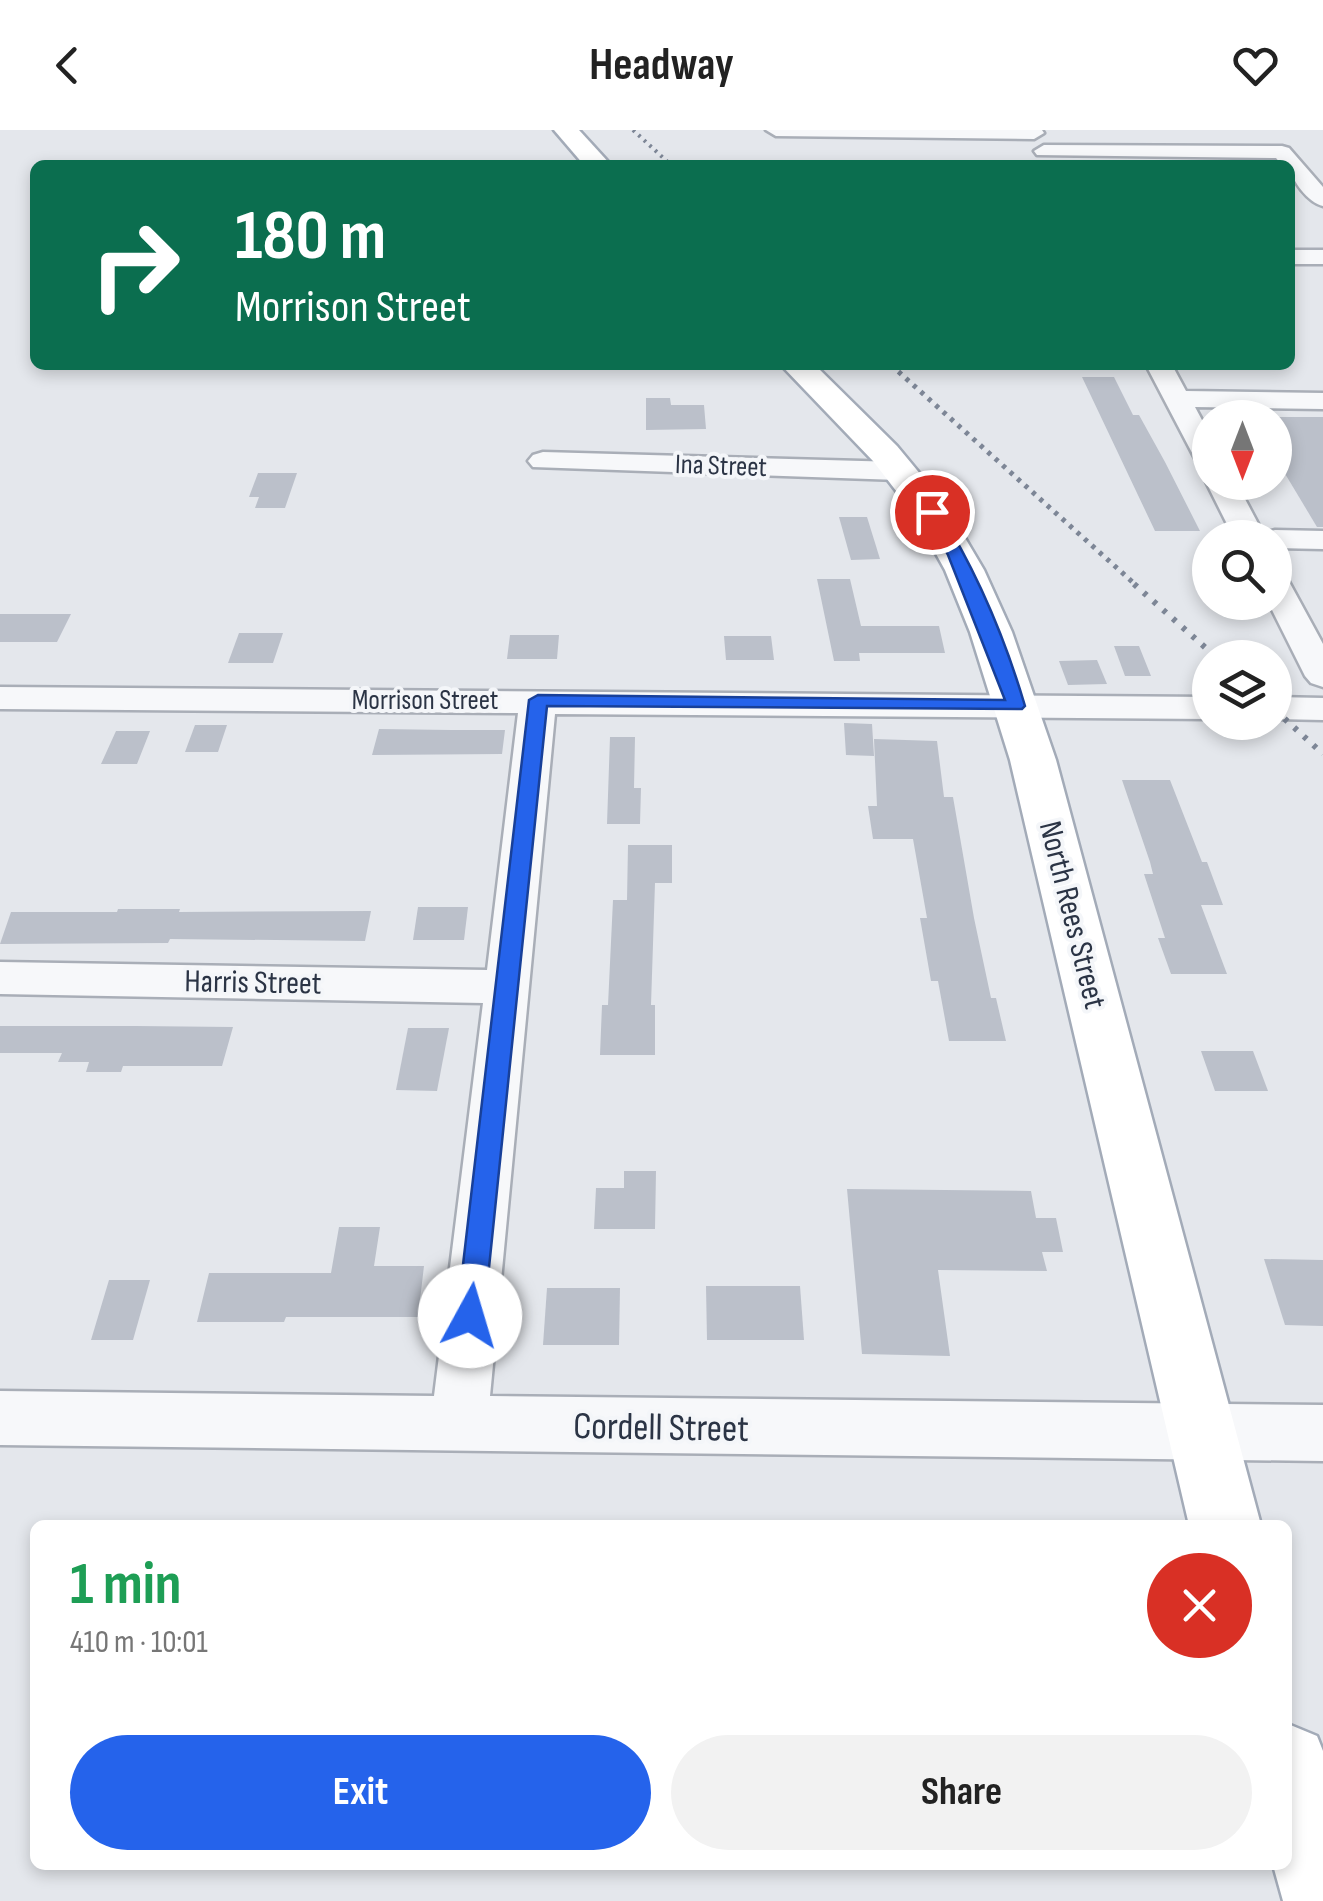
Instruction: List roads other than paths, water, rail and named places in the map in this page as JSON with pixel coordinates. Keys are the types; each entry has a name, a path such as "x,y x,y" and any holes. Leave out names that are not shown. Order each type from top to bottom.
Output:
{"main road":[{"path":"566,130 593,160"},
{"name":"North Rees Street","path":"802,370 864,432 932,512 956,555 1007,674 1033,760 1224,1520"},
{"path":"1292,1780 1323,1893"}],"street":[{"path":"776,130 1041,145 1282,152 1289,160"},
{"path":"1295,167 1323,200"},
{"path":"1295,257 1323,257"},
{"path":"1162,370 1192,428"},
{"path":"1177,399 1323,401"},
{"name":"Ina Street","path":"543,461 898,471"},
{"path":"1292,540 1323,540"},
{"path":"1292,617 1323,676"},
{"name":"Morrison Street","path":"0,698 1192,708"},
{"path":"458,1426 538,700"},
{"path":"1292,709 1323,710"},
{"name":"Harris Street","path":"0,978 506,987"},
{"name":"Cordell Street","path":"0,1418 1323,1433"}],"railway":[{"path":"633,130 666,160"},
{"path":"897,370 1137,586"},
{"path":"1134,584 1197,640"},
{"path":"1292,726 1323,754"}]}
